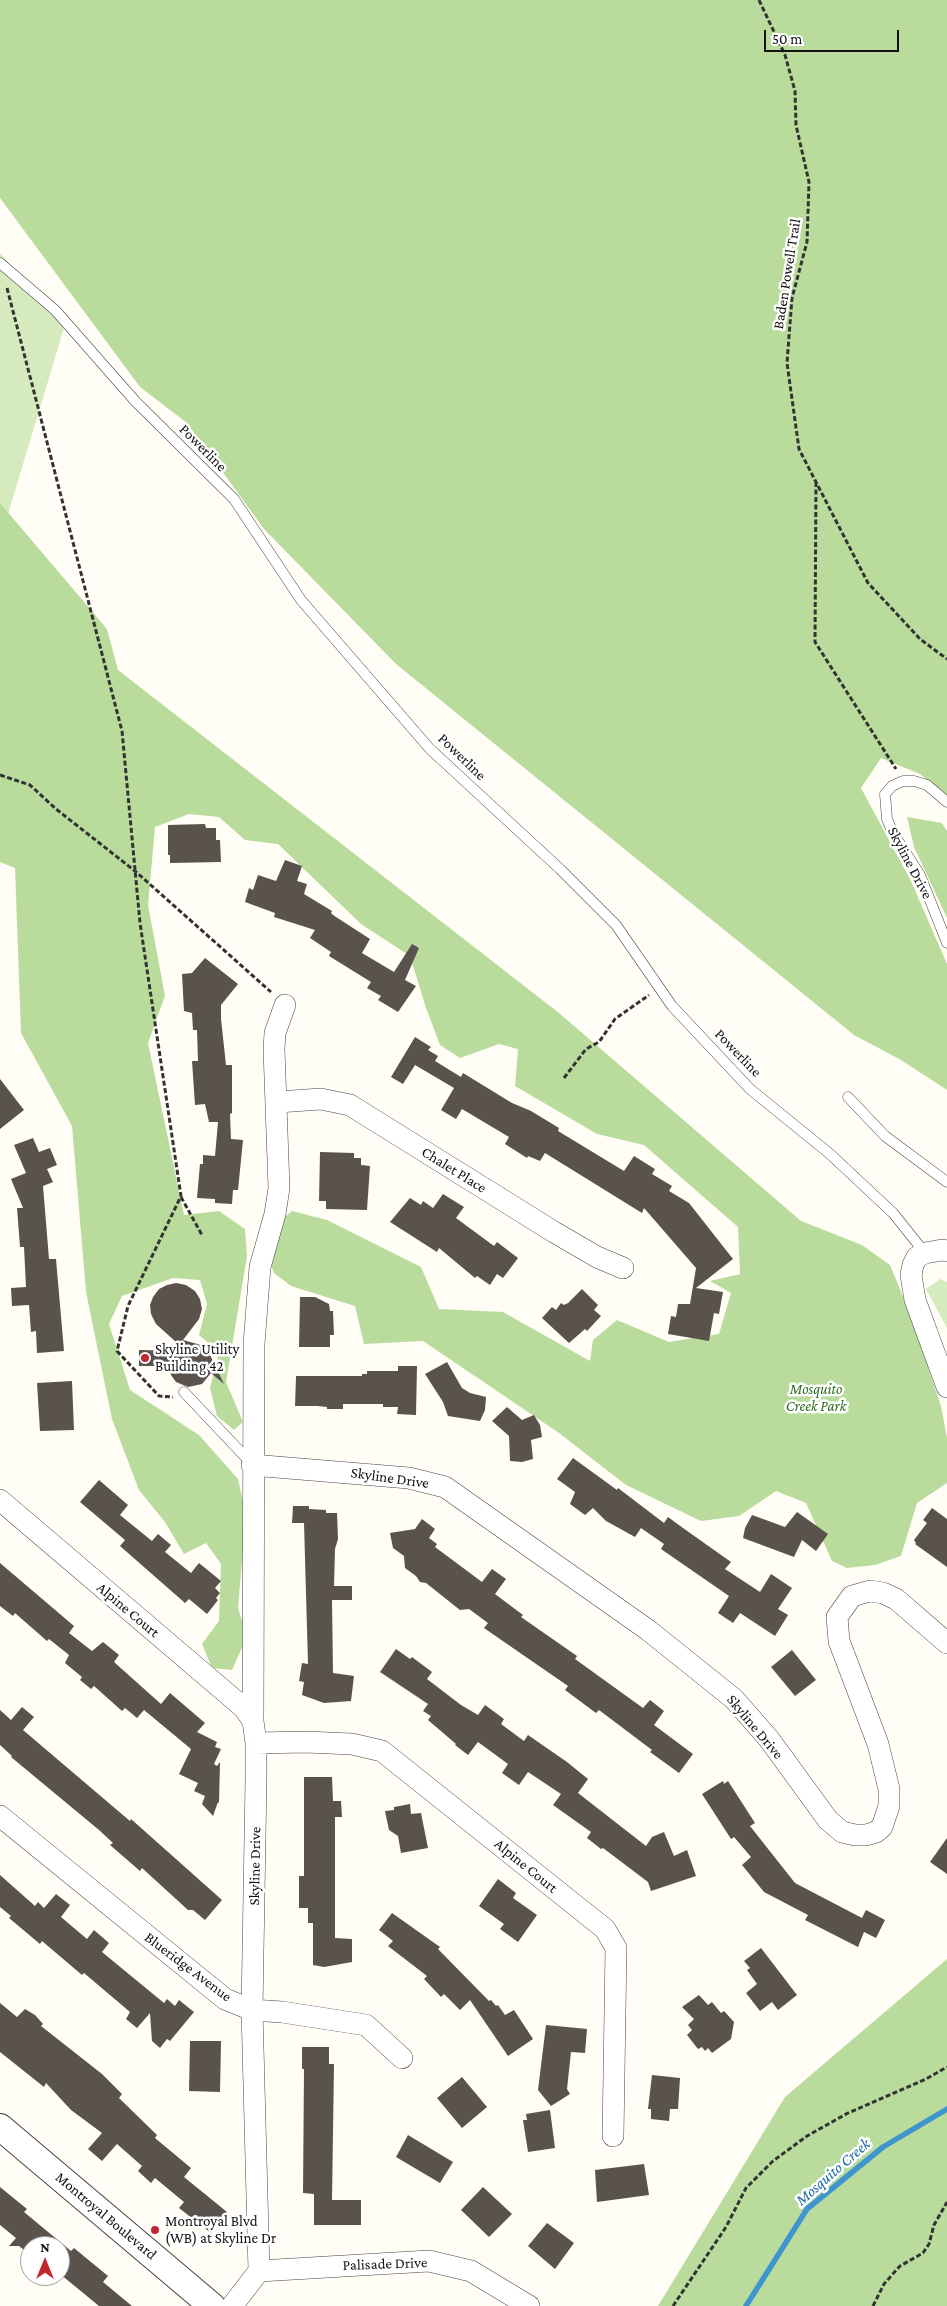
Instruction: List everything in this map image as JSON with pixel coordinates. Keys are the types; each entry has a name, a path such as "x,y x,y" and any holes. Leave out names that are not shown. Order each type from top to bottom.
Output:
{"street":[{"path":"252,1465 254,1344 257,1293 260,1267 275,1214 280,1188 275,1033 285,1004"},
{"name":"Chalet Place","path":"278,1102 321,1099 350,1105 554,1232 597,1257 623,1268"},
{"path":"947,1252 942,1250 925,1253 917,1258 912,1265 911,1288 947,1387"},
{"name":"Skyline Drive","path":"259,2271 252,2010 256,1743 253,1721 252,1465 409,1478 435,1484 452,1492 648,1630 734,1698 769,1739 828,1820 842,1832 854,1836 866,1836 882,1827 889,1806 889,1789 878,1744 839,1641 837,1617 843,1605 852,1596 870,1591 883,1593 896,1599 947,1642"},
{"name":"Alpine Court","path":"0,1500 14,1515 244,1708 253,1721"},
{"name":"Alpine Court","path":"256,1743 306,1742 352,1744 382,1751 605,1929 616,1948 613,2136"},
{"name":"Blueridge Avenue","path":"0,1816 225,1999 252,2010 282,2012 366,2024 402,2058"},
{"name":"Montroyal Boulevard","path":"0,2127 212,2306"},
{"name":"Palisade Drive","path":"259,2271 429,2261 471,2271 529,2306"},
{"path":"232,2306 259,2271"}],"lane":[{"name":"Powerline","path":"1,264 54,310 136,402 234,499 301,600 430,749 616,925 672,1006 750,1089 837,1160 893,1214 925,1253"},
{"path":"903,781 914,781 928,785 947,802"},
{"name":"Skyline Drive","path":"903,781 892,786 885,794 887,819 893,833 920,875 947,943"},
{"path":"848,1097 885,1136 947,1182"},
{"path":"186,1395 252,1465"}],"path":[{"name":"Baden Powell Trail","path":"760,0 786,55 795,91 796,125 809,182 807,242 792,298 787,363 800,449 868,583 920,639 947,659"},
{"path":"1,264 122,732 140,923 181,1196 202,1235"},
{"path":"816,479 815,642 903,781"},
{"path":"0,775 30,785 56,810 135,871 285,1004"},
{"path":"564,1078 586,1048 599,1042 615,1019 645,997 662,991"},
{"path":"181,1196 128,1306 117,1351 159,1396 186,1395"},
{"path":"673,2306 726,2227 746,2188 773,2161 807,2136 848,2113 926,2079 947,2067"},
{"path":"873,2306 884,2284 900,2266 923,2253 929,2244 934,2225 947,2202"}],"green space":[{"path":"0,0 947,0 947,797 920,774 881,758 861,788 911,881 947,964 947,1090 901,1060 854,1035 396,664 264,529 187,423 140,387 0,198"},
{"path":"0,253 64,328 8,514 0,503"},
{"name":"Mosquito Creek Park","path":"0,503 107,629 118,670 559,1013 801,1221 862,1245 890,1265 911,1316 941,1406 947,1438 947,1483 917,1503 901,1556 875,1565 847,1568 832,1561 806,1503 776,1491 739,1516 701,1521 626,1485 559,1433 423,1341 364,1344 355,1306 291,1286 274,1273 260,1238 292,1211 327,1220 421,1267 439,1309 503,1312 590,1361 593,1340 617,1320 669,1342 719,1334 731,1293 710,1281 740,1274 738,1227 644,1145 597,1134 515,1086 518,1049 499,1044 460,1058 440,1045 410,956 361,924 278,844 245,840 219,817 189,814 155,827 148,905 165,996 148,1043 184,1215 219,1211 245,1229 247,1256 226,1382 243,1422 234,1430 217,1416 210,1388 219,1352 199,1335 207,1304 200,1280 173,1278 122,1296 109,1324 130,1390 199,1435 238,1479 246,1514 238,1608 247,1636 232,1670 212,1668 202,1644 219,1621 221,1564 206,1543 184,1554 165,1522 139,1490 112,1419 86,1292 72,1126 21,1033 15,868 0,862"},
{"path":"907,817 942,823 947,831 947,918 914,847"},
{"path":"940,1279 947,1282 947,1328 926,1289"},
{"path":"947,1959 947,2306 658,2306 785,2097"}],"building":[{"path":"205,824 206,828 216,828 216,840 220,840 221,862 170,863 170,855 168,855 168,825"},
{"path":"285,860 302,866 297,881 307,884 304,894 332,911 333,915 370,939 362,953 394,972 412,944 419,948 405,980 416,986 398,1012 378,1000 381,996 367,988 371,982 329,956 331,952 310,938 315,930 274,917 275,913 245,902 249,888 253,890 258,875 276,881"},
{"path":"205,958 238,984 221,1005 226,1065 232,1065 231,1139 243,1140 238,1190 233,1190 232,1204 215,1203 215,1199 197,1198 200,1164 203,1164 203,1155 215,1156 218,1122 209,1122 205,1104 195,1105 192,1061 198,1061 197,1030 193,1030 192,1013 184,1011 182,974 192,973"},
{"path":"415,1037 431,1047 428,1050 438,1056 435,1061 461,1077 463,1073 512,1103 531,1111 559,1128 558,1131 624,1171 634,1156 655,1169 652,1174 672,1186 669,1191 689,1203 733,1259 696,1288 723,1292 719,1314 714,1313 709,1341 668,1334 671,1316 676,1317 678,1304 690,1304 696,1268 644,1208 642,1213 545,1153 540,1161 528,1156 527,1158 505,1144 509,1137 462,1109 456,1119 441,1110 454,1088 415,1065 403,1084 391,1077"},
{"path":"0,1079 24,1110 0,1129"},
{"path":"33,1138 39,1152 50,1148 57,1165 47,1169 53,1182 43,1186 49,1259 56,1259 64,1351 37,1353 36,1331 31,1332 29,1305 12,1306 11,1288 26,1287 24,1247 20,1247 17,1208 23,1208 11,1179 26,1173 14,1145"},
{"path":"320,1152 354,1153 354,1158 361,1158 361,1165 370,1166 367,1210 326,1209 326,1201 319,1201"},
{"path":"443,1194 464,1207 456,1218 494,1246 497,1242 518,1258 503,1278 497,1274 490,1285 477,1276 475,1278 439,1248 437,1252 390,1222 410,1198 421,1205 423,1201 433,1208"},
{"path":"176,1283 186,1285 195,1291 200,1299 202,1309 199,1319 183,1340 201,1345 208,1351 224,1384 211,1373 202,1384 188,1387 176,1382 168,1366 139,1366 139,1350 186,1351 156,1324 151,1314 150,1305 159,1289"},
{"path":"582,1289 598,1305 594,1310 601,1316 587,1331 585,1329 569,1343 542,1318 552,1307 556,1310 561,1303 564,1305 568,1303"},
{"path":"300,1297 315,1297 329,1304 330,1311 333,1311 334,1335 330,1335 330,1347 299,1347"},
{"path":"447,1362 462,1388 470,1393 486,1397 485,1410 480,1421 448,1416 443,1402 425,1374"},
{"path":"398,1366 417,1366 416,1415 397,1414 398,1407 383,1407 383,1404 343,1404 343,1409 295,1406 296,1376 362,1376 362,1374 367,1374 367,1371 398,1371"},
{"path":"72,1381 74,1430 40,1431 37,1383"},
{"path":"507,1407 522,1420 534,1415 540,1425 542,1437 531,1440 533,1459 522,1462 510,1461 509,1436 492,1421"},
{"path":"573,1458 617,1490 618,1488 664,1523 668,1517 731,1562 725,1569 760,1592 771,1574 792,1588 778,1609 788,1615 775,1636 740,1613 733,1623 718,1613 729,1596 661,1549 664,1544 641,1528 635,1537 606,1521 593,1508 585,1515 570,1504 575,1492 557,1479"},
{"path":"99,1480 128,1505 120,1515 152,1541 158,1534 171,1545 165,1552 191,1573 199,1563 221,1581 215,1588 220,1593 216,1598 218,1600 207,1614 189,1599 185,1603 120,1546 125,1540 80,1502"},
{"path":"293,1506 309,1506 309,1509 326,1510 326,1513 337,1513 338,1539 335,1549 334,1586 352,1586 352,1600 332,1600 333,1673 354,1676 351,1701 324,1703 302,1695 304,1682 299,1681 302,1663 308,1664 304,1523 292,1523"},
{"path":"932,1508 947,1519 947,1567 915,1544 914,1540 927,1523 923,1520"},
{"path":"797,1512 828,1534 816,1551 802,1540 794,1557 743,1538 745,1528 752,1515 785,1527"},
{"path":"422,1519 435,1529 429,1538 437,1544 435,1547 482,1582 492,1569 506,1579 495,1594 523,1615 521,1617 577,1656 575,1659 643,1708 650,1700 664,1711 654,1725 693,1754 679,1773 599,1710 596,1713 565,1690 568,1686 484,1628 488,1623 469,1609 460,1610 426,1583 420,1582 416,1576 405,1568 404,1556 393,1548 390,1533 415,1529"},
{"path":"0,1563 74,1626 69,1633 92,1651 103,1642 119,1655 114,1662 161,1704 170,1693 205,1723 197,1732 217,1742 215,1747 221,1749 214,1764 217,1766 220,1762 219,1803 213,1816 202,1804 205,1796 194,1791 198,1783 179,1774 191,1749 144,1710 137,1718 125,1708 122,1711 94,1686 91,1689 80,1680 82,1677 65,1663 69,1655 49,1639 47,1641 15,1613 13,1616 0,1606"},
{"path":"396,1649 410,1659 412,1657 432,1672 427,1679 461,1705 478,1715 485,1705 504,1719 501,1724 524,1741 528,1735 567,1762 588,1779 578,1793 646,1846 652,1837 664,1832 674,1856 687,1850 696,1876 651,1891 648,1882 587,1838 591,1832 553,1805 561,1794 528,1772 519,1785 502,1773 508,1764 478,1742 468,1755 428,1720 431,1716 423,1711 428,1704 380,1672"},
{"path":"792,1650 816,1680 795,1696 771,1667"},
{"path":"22,1707 34,1717 23,1730 130,1821 131,1819 222,1900 205,1920 193,1910 188,1910 142,1868 140,1871 110,1845 113,1843 99,1830 11,1757 0,1745 0,1710 11,1720"},
{"path":"304,1777 332,1777 333,1801 341,1801 342,1817 335,1817 335,1938 352,1939 352,1962 324,1967 313,1965 313,1923 308,1923 308,1908 299,1908 299,1876 304,1876"},
{"path":"723,1781 724,1784 728,1781 755,1823 750,1826 795,1883 862,1918 866,1910 885,1920 876,1938 864,1932 858,1947 805,1920 808,1915 764,1892 742,1865 751,1857 734,1837 731,1839 702,1794"},
{"path":"410,1804 411,1814 421,1813 428,1848 401,1853 398,1836 389,1830 385,1811"},
{"path":"947,1838 947,1874 930,1862"},
{"path":"0,1875 35,1906 38,1902 44,1908 56,1894 70,1905 61,1917 87,1939 94,1930 109,1943 102,1952 164,2003 167,1999 175,2006 179,2000 194,2012 170,2041 167,2039 160,2048 152,2041 150,2013 137,2028 126,2019 130,2012 84,1973 82,1975 42,1941 40,1944 9,1918 11,1916 0,1907"},
{"path":"498,1879 516,1893 513,1898 537,1915 518,1942 500,1929 504,1924 479,1906"},
{"path":"392,1913 440,1947 438,1949 489,2001 491,2000 496,2006 498,2005 505,2015 514,2010 533,2039 508,2056 470,2000 460,2010 444,1994 441,1997 424,1979 427,1976 388,1946 393,1941 379,1930"},
{"path":"761,1948 797,1995 778,2010 772,2002 760,2011 746,1993 757,1984 747,1970 750,1968 744,1961"},
{"path":"699,1995 708,2005 712,2002 721,2013 724,2011 734,2022 731,2039 712,2053 708,2048 705,2051 702,2047 698,2049 687,2035 692,2030 688,2025 694,2019 682,2007"},
{"path":"0,2003 17,2017 25,2009 35,2015 43,2024 41,2026 102,2074 122,2094 119,2098 157,2135 155,2138 191,2168 184,2177 227,2212 211,2233 179,2208 184,2202 155,2178 151,2183 138,2171 142,2166 117,2144 102,2161 88,2149 102,2133 71,2110 46,2083 44,2087 0,2052"},
{"path":"546,2025 587,2029 585,2053 571,2052 567,2089 570,2094 551,2106 538,2090"},
{"path":"190,2041 221,2041 220,2092 189,2091"},
{"path":"302,2047 329,2047 329,2064 334,2064 332,2200 361,2200 361,2225 314,2225 314,2194 303,2193 304,2069 302,2069"},
{"path":"652,2075 680,2078 678,2109 670,2109 669,2121 651,2119 651,2109 648,2109"},
{"path":"462,2077 487,2107 462,2128 437,2098"},
{"path":"550,2110 555,2148 528,2152 523,2120 527,2120 526,2114"},
{"path":"408,2135 453,2162 440,2183 396,2157"},
{"path":"644,2164 649,2195 597,2202 595,2170"},
{"path":"0,2187 27,2209 24,2212 53,2236 20,2236 20,2247 9,2246 16,2238 0,2225"},
{"path":"483,2187 512,2214 489,2237 461,2210"},
{"path":"547,2223 574,2243 555,2269 528,2246"},
{"path":"74,2248 108,2276 103,2282 132,2306 99,2306 70,2282 70,2250"}],"waterway":[{"name":"Mosquito Creek","path":"746,2306 807,2209 883,2147 947,2109"}],"place":[{"name":"Skyline Utility Building 42","path":"145,1358"},
{"name":"Montroyal Blvd (WB) at Skyline Dr","path":"155,2230"}]}
